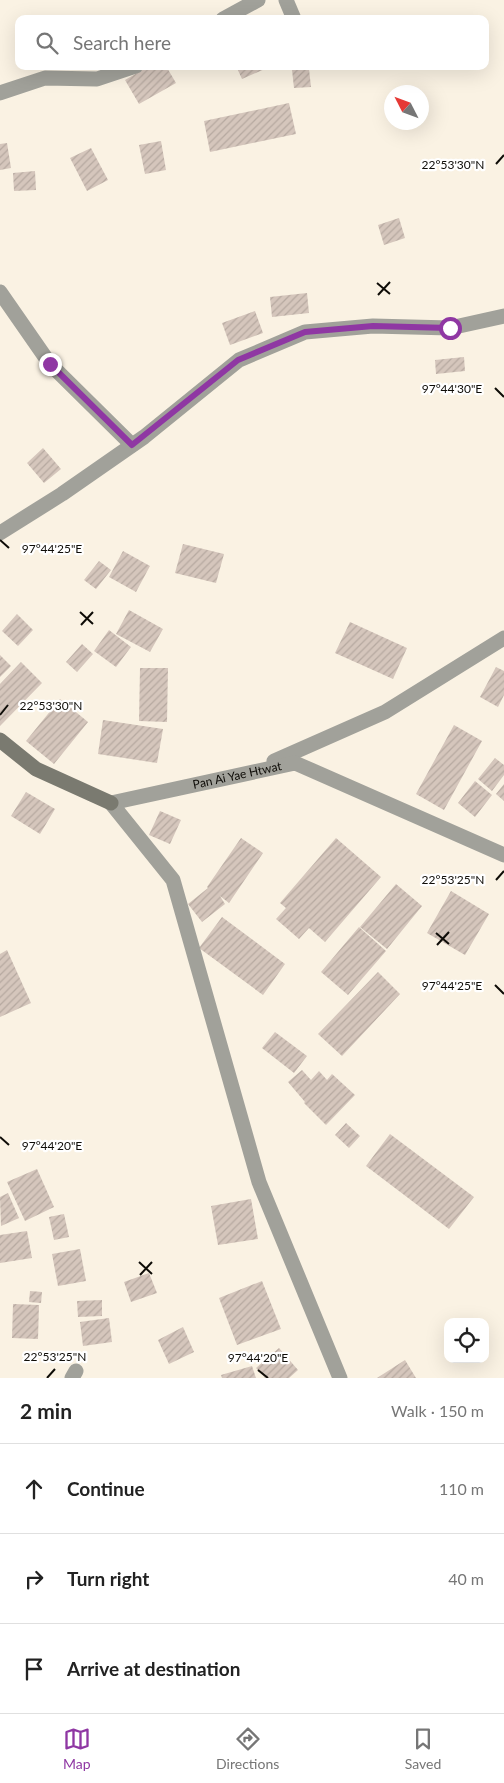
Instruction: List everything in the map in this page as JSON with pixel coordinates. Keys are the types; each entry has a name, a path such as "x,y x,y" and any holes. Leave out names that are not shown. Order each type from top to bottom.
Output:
{"street":[{"path":"230,15 258,0"},
{"path":"286,0 292,15"},
{"path":"0,93 45,78 97,80 125,70"},
{"path":"2,299 50,364 132,445"},
{"path":"0,533 62,494 132,445 238,360 305,332 373,326 450,328 504,316"},
{"path":"245,773 385,712 504,638"},
{"path":"0,740 36,769 111,803 173,880 259,1182 340,1378"},
{"name":"Pan Ai Yae Htwat","path":"111,803 295,763 504,855"}],"building":[{"path":"142,70 168,70 176,83 139,104 125,80"},
{"path":"238,70 262,70 242,79"},
{"path":"292,70 309,70 311,87 294,88"},
{"path":"289,103 296,134 210,152 204,121"},
{"path":"161,141 166,170 145,174 139,145"},
{"path":"7,143 11,168 0,170 0,144"},
{"path":"91,148 108,180 87,191 70,158"},
{"path":"35,171 36,190 14,191 13,173"},
{"path":"399,218 405,238 384,245 378,225"},
{"path":"307,293 309,313 272,317 270,297"},
{"path":"255,311 263,333 230,345 222,323"},
{"path":"464,357 465,371 436,374 435,360"},
{"path":"43,448 61,469 44,483 27,463"},
{"path":"183,544 224,554 216,583 175,573"},
{"path":"123,551 150,566 136,592 109,577"},
{"path":"99,561 111,570 96,589 84,580"},
{"path":"129,610 163,629 150,652 116,634"},
{"path":"17,614 33,630 18,646 2,631"},
{"path":"350,622 407,648 393,679 335,653"},
{"path":"109,630 131,647 116,667 94,651"},
{"path":"82,644 93,654 77,672 66,662"},
{"path":"0,655 11,666 0,677"},
{"path":"21,662 42,683 0,726 0,684"},
{"path":"496,667 504,671 504,695 498,707 480,697"},
{"path":"140,668 168,668 167,722 139,721"},
{"path":"60,699 88,722 54,764 26,741"},
{"path":"103,720 163,729 157,763 98,754"},
{"path":"454,725 482,741 444,810 416,794"},
{"path":"495,758 504,765 504,775 492,791 478,779"},
{"path":"475,781 492,795 475,817 458,803"},
{"path":"504,784 504,801 496,794"},
{"path":"26,792 55,809 40,834 11,816"},
{"path":"160,811 181,820 170,844 149,835"},
{"path":"241,838 263,853 229,903 220,896 225,904 202,922 188,904 208,888"},
{"path":"336,838 381,877 325,942 309,928 299,939 276,919 286,908 280,903"},
{"path":"396,884 422,906 387,949 360,927"},
{"path":"451,891 489,914 465,955 427,933"},
{"path":"222,917 285,964 263,995 199,948"},
{"path":"359,927 386,951 348,995 321,972"},
{"path":"7,950 31,1003 0,1017 0,954"},
{"path":"378,972 400,994 342,1056 318,1034"},
{"path":"275,1032 307,1056 294,1073 262,1048"},
{"path":"302,1070 311,1080 319,1071 327,1080 332,1074 355,1095 326,1125 304,1103 288,1082"},
{"path":"346,1123 360,1136 349,1148 335,1135"},
{"path":"390,1134 474,1197 449,1229 366,1166"},
{"path":"37,1169 54,1207 25,1221 7,1182"},
{"path":"8,1193 19,1218 1,1226 0,1197"},
{"path":"251,1199 258,1239 218,1245 211,1206"},
{"path":"64,1214 69,1237 54,1240 49,1217"},
{"path":"27,1231 32,1258 0,1263 0,1235"},
{"path":"80,1249 86,1281 58,1286 52,1254"},
{"path":"149,1273 157,1293 131,1302 124,1282"},
{"path":"262,1281 281,1329 237,1345 219,1298"},
{"path":"30,1291 42,1292 41,1303 29,1302"},
{"path":"102,1300 102,1316 78,1317 77,1301"},
{"path":"13,1304 39,1305 38,1339 12,1338"},
{"path":"109,1318 112,1342 83,1346 80,1322"},
{"path":"183,1327 194,1352 169,1364 158,1340"},
{"path":"279,1348 298,1370 289,1378 265,1378 256,1368"},
{"path":"405,1360 416,1378 377,1378"},
{"path":"252,1366 256,1378 222,1378 221,1375"}],"route":[{"path":"50,364 132,445 238,360 305,332 373,326 450,328"}]}
